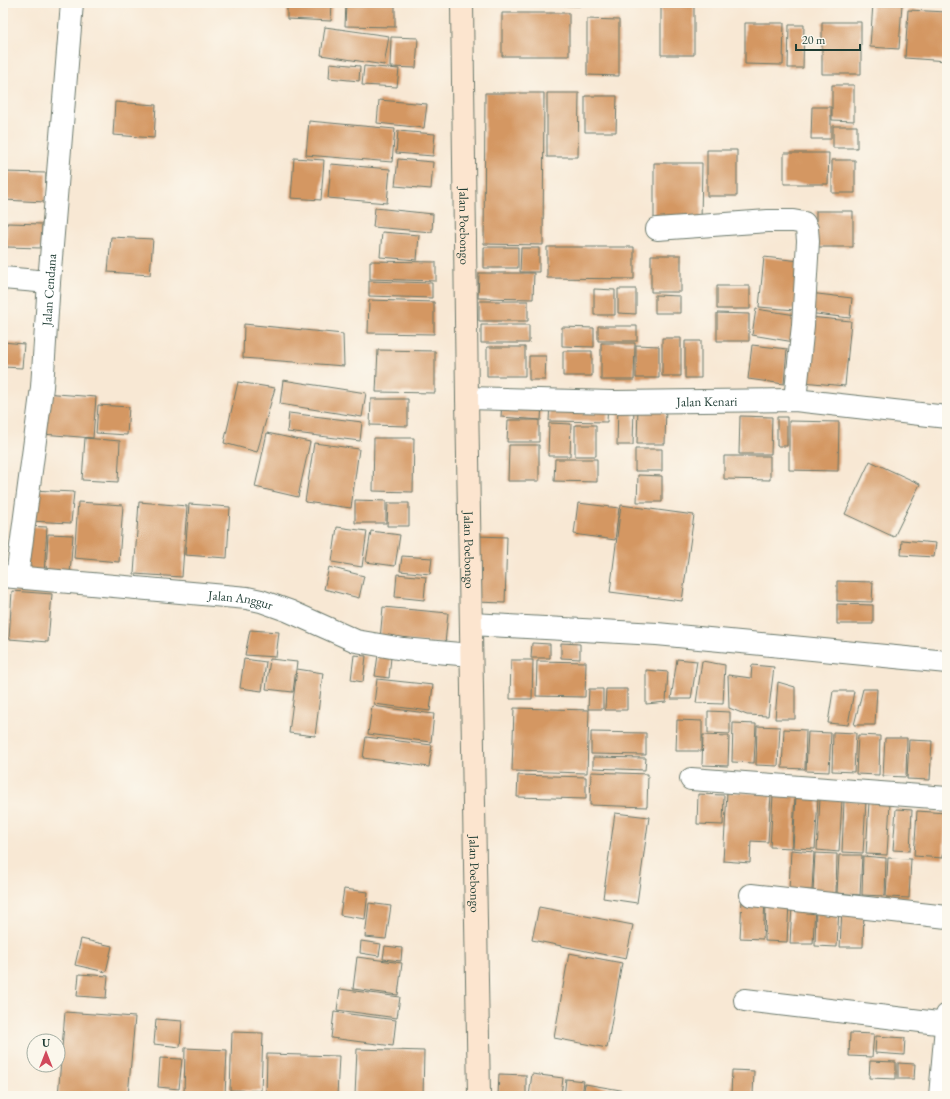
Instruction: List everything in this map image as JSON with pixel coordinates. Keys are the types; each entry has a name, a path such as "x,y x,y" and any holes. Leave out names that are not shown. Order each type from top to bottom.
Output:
{"main road":[{"name":"Jalan Poebongo","path":"462,3 479,1096"}],"street":[{"name":"Jalan Cendana","path":"10,576 42,387 72,3"},
{"path":"657,229 768,221 793,221 804,223 807,229 808,241 803,324 795,400"},
{"path":"3,278 49,282"},
{"name":"Jalan Kenari","path":"467,398 612,402 795,400 947,417"},
{"name":"Jalan Anggur","path":"10,576 247,598 261,601 289,611 356,641 403,649 471,655"},
{"path":"471,624 657,634 947,662"},
{"path":"691,779 947,798"},
{"path":"751,895 947,917"},
{"path":"745,1000 946,1032 940,1096"}],"building":[{"path":"287,3 332,3 331,21 287,19"},
{"path":"346,3 395,3 395,27 345,26"},
{"path":"506,3 542,3 542,6 506,6"},
{"path":"545,3 580,3 580,6 545,5"},
{"path":"873,3 902,4 899,49 870,47"},
{"path":"661,4 694,4 694,55 661,55"},
{"path":"908,10 947,12 947,61 905,58"},
{"path":"502,13 569,13 569,56 502,56"},
{"path":"587,19 619,20 619,76 587,75"},
{"path":"822,22 861,22 861,74 822,74"},
{"path":"745,23 784,23 783,65 745,64"},
{"path":"789,25 804,25 803,68 788,68"},
{"path":"325,27 389,36 384,65 321,55"},
{"path":"391,37 418,38 416,68 390,67"},
{"path":"330,63 360,66 359,81 329,78"},
{"path":"364,66 399,69 397,87 362,85"},
{"path":"832,85 854,85 854,121 832,120"},
{"path":"485,93 544,93 543,245 484,244"},
{"path":"547,93 579,93 578,157 547,157"},
{"path":"585,96 617,96 616,132 585,132"},
{"path":"379,100 427,104 424,128 377,123"},
{"path":"115,102 156,105 154,138 113,135"},
{"path":"812,107 831,107 831,139 811,139"},
{"path":"309,121 395,129 392,162 306,155"},
{"path":"833,126 857,126 857,148 833,148"},
{"path":"398,131 435,134 433,156 396,153"},
{"path":"707,150 737,150 737,196 707,196"},
{"path":"784,153 829,153 828,184 784,184"},
{"path":"294,158 324,160 321,200 291,198"},
{"path":"398,159 433,162 431,189 395,186"},
{"path":"832,160 855,160 855,193 832,193"},
{"path":"654,163 702,163 701,222 654,222"},
{"path":"331,164 390,169 387,203 328,198"},
{"path":"3,172 46,173 45,202 3,200"},
{"path":"375,208 433,214 432,232 373,227"},
{"path":"816,211 853,211 853,247 816,247"},
{"path":"7,223 42,224 41,248 6,247"},
{"path":"382,232 419,235 417,260 380,257"},
{"path":"111,237 153,239 150,275 108,272"},
{"path":"484,247 518,247 518,268 484,268"},
{"path":"547,247 634,247 634,279 547,278"},
{"path":"521,248 539,248 539,272 520,272"},
{"path":"651,255 681,255 681,292 651,292"},
{"path":"764,257 800,261 795,310 759,307"},
{"path":"370,261 436,262 436,281 370,279"},
{"path":"479,273 534,273 533,299 478,298"},
{"path":"369,281 432,283 432,298 369,296"},
{"path":"717,286 750,286 750,309 717,309"},
{"path":"594,289 615,290 615,315 594,315"},
{"path":"618,289 636,289 636,314 618,313"},
{"path":"809,293 852,298 850,318 807,313"},
{"path":"655,295 680,296 680,313 655,313"},
{"path":"369,300 434,302 434,334 368,333"},
{"path":"479,301 528,301 528,321 479,321"},
{"path":"756,309 796,315 794,342 752,335"},
{"path":"717,313 749,314 749,341 717,341"},
{"path":"809,317 851,321 845,386 803,382"},
{"path":"244,324 343,334 344,366 243,358"},
{"path":"481,325 529,325 529,343 481,343"},
{"path":"598,326 637,326 637,341 598,341"},
{"path":"562,327 594,328 594,347 562,346"},
{"path":"662,338 681,338 681,376 662,376"},
{"path":"685,341 701,341 701,378 685,378"},
{"path":"3,342 24,344 22,368 3,367"},
{"path":"601,343 635,343 634,380 601,380"},
{"path":"636,345 659,346 659,378 636,378"},
{"path":"752,345 787,349 784,384 748,379"},
{"path":"487,347 525,347 525,376 487,376"},
{"path":"378,350 435,351 435,393 376,392"},
{"path":"563,351 592,351 592,376 563,376"},
{"path":"529,356 546,356 545,380 529,380"},
{"path":"283,380 366,393 362,417 280,404"},
{"path":"238,382 275,388 257,452 224,443"},
{"path":"44,393 96,397 93,438 42,434"},
{"path":"371,399 408,399 408,426 370,425"},
{"path":"502,400 542,402 541,420 501,417"},
{"path":"550,402 608,403 607,422 549,421"},
{"path":"98,405 129,407 127,435 96,433"},
{"path":"618,405 634,406 633,445 617,445"},
{"path":"638,405 666,405 665,444 637,444"},
{"path":"289,413 362,422 360,441 287,432"},
{"path":"740,416 772,417 771,454 739,454"},
{"path":"777,417 787,417 787,446 777,446"},
{"path":"508,420 539,420 539,442 507,442"},
{"path":"789,421 839,422 838,471 789,470"},
{"path":"549,423 571,424 570,456 548,456"},
{"path":"575,425 596,425 596,456 575,456"},
{"path":"267,433 310,442 298,497 255,487"},
{"path":"85,438 120,441 118,482 82,480"},
{"path":"374,438 414,438 413,492 373,491"},
{"path":"314,443 359,449 351,508 305,502"},
{"path":"509,445 539,445 539,481 508,481"},
{"path":"635,449 662,449 662,471 635,471"},
{"path":"724,456 770,456 770,480 724,479"},
{"path":"555,459 597,459 597,482 554,481"},
{"path":"870,461 920,484 894,537 845,514"},
{"path":"638,475 662,476 662,502 637,502"},
{"path":"31,490 74,492 71,523 29,521"},
{"path":"355,500 386,501 386,523 355,523"},
{"path":"78,502 123,505 119,562 74,558"},
{"path":"139,502 187,506 182,577 134,574"},
{"path":"388,503 409,503 409,526 387,526"},
{"path":"578,503 619,508 615,540 574,534"},
{"path":"189,504 230,507 227,558 185,555"},
{"path":"621,505 694,515 682,601 610,592"},
{"path":"25,526 47,527 44,575 21,573"},
{"path":"337,527 367,531 362,567 332,562"},
{"path":"371,531 400,535 395,566 366,562"},
{"path":"48,534 73,535 70,574 46,572"},
{"path":"477,536 507,537 505,603 476,602"},
{"path":"902,540 936,543 934,557 901,555"},
{"path":"402,556 432,558 430,574 400,571"},
{"path":"329,567 364,576 359,598 324,589"},
{"path":"397,574 426,577 424,600 395,597"},
{"path":"837,581 873,582 872,602 837,601"},
{"path":"12,591 52,594 48,642 9,639"},
{"path":"837,604 873,605 873,624 837,624"},
{"path":"383,607 448,613 445,644 380,639"},
{"path":"250,630 279,632 276,657 245,655"},
{"path":"532,643 550,644 550,658 531,658"},
{"path":"561,643 580,644 580,659 561,658"},
{"path":"354,655 366,656 363,682 351,680"},
{"path":"378,655 391,657 389,678 375,676"},
{"path":"244,659 266,662 262,691 240,688"},
{"path":"270,659 297,662 293,692 266,689"},
{"path":"677,659 697,661 691,699 671,699"},
{"path":"511,660 533,660 532,699 510,699"},
{"path":"537,661 586,662 585,697 536,696"},
{"path":"702,661 725,665 723,704 696,703"},
{"path":"752,665 774,667 768,716 747,715 729,708 728,675 751,678"},
{"path":"297,669 323,673 315,736 289,733"},
{"path":"646,670 668,672 666,702 646,704"},
{"path":"377,679 433,685 430,711 374,704"},
{"path":"778,682 795,687 795,719 775,719"},
{"path":"589,689 603,689 603,709 588,709"},
{"path":"606,689 627,689 627,710 605,710"},
{"path":"863,689 877,689 875,725 854,725"},
{"path":"833,691 854,691 848,725 828,723"},
{"path":"372,706 434,714 431,742 368,734"},
{"path":"514,708 589,710 587,773 512,771"},
{"path":"708,711 730,712 730,734 708,733"},
{"path":"677,720 702,721 702,751 676,751"},
{"path":"733,723 756,724 754,763 732,762"},
{"path":"757,726 780,727 778,766 756,765"},
{"path":"784,729 806,730 805,769 782,768"},
{"path":"591,732 646,733 646,755 591,754"},
{"path":"808,732 831,733 829,772 806,771"},
{"path":"833,732 856,733 854,772 832,771"},
{"path":"703,735 729,736 728,766 702,765"},
{"path":"858,735 880,736 879,775 856,774"},
{"path":"366,737 432,745 429,767 363,758"},
{"path":"885,738 907,738 906,777 883,776"},
{"path":"909,740 932,741 930,780 907,779"},
{"path":"593,757 646,758 645,770 593,768"},
{"path":"591,772 648,774 647,807 590,805"},
{"path":"518,775 586,777 586,799 517,797"},
{"path":"727,792 771,794 768,842 751,841 750,863 723,861"},
{"path":"698,794 724,795 723,825 697,824"},
{"path":"773,795 795,796 792,848 770,847"},
{"path":"796,796 818,798 815,849 793,848"},
{"path":"820,799 842,800 839,852 817,850"},
{"path":"844,800 866,801 863,853 842,852"},
{"path":"869,802 890,803 887,855 866,854"},
{"path":"896,809 912,810 910,851 893,850"},
{"path":"917,811 946,813 943,858 914,856"},
{"path":"615,813 649,817 637,903 603,898"},
{"path":"791,850 814,852 812,890 789,890"},
{"path":"815,853 837,854 836,893 813,892"},
{"path":"839,855 862,855 860,895 837,893"},
{"path":"863,856 886,858 885,896 862,895"},
{"path":"888,858 911,859 909,898 886,897"},
{"path":"344,889 368,892 365,919 340,915"},
{"path":"742,899 765,900 763,939 740,938"},
{"path":"766,902 789,903 787,942 765,941"},
{"path":"369,903 391,906 386,939 365,937"},
{"path":"792,905 815,905 813,944 790,944"},
{"path":"539,907 633,925 626,959 532,940"},
{"path":"816,907 839,908 837,947 815,946"},
{"path":"842,908 864,909 863,947 840,947"},
{"path":"81,939 112,946 106,972 75,965"},
{"path":"361,941 381,944 379,956 360,953"},
{"path":"385,946 402,948 401,961 383,959"},
{"path":"569,953 622,963 607,1048 554,1038"},
{"path":"357,957 402,963 398,995 353,989"},
{"path":"79,974 108,976 106,998 77,996"},
{"path":"340,989 400,997 397,1018 337,1010"},
{"path":"65,1012 135,1017 128,1096 58,1096 60,1073 66,1073 66,1033 63,1033"},
{"path":"334,1012 396,1020 393,1046 331,1038"},
{"path":"156,1019 182,1021 180,1047 154,1044"},
{"path":"232,1032 263,1033 261,1091 230,1090"},
{"path":"850,1033 874,1034 872,1057 849,1056"},
{"path":"876,1036 905,1038 904,1055 875,1053"},
{"path":"185,1048 227,1050 225,1096 184,1096"},
{"path":"357,1049 424,1051 423,1096 355,1096"},
{"path":"267,1054 339,1056 337,1096 266,1096"},
{"path":"160,1058 182,1059 179,1089 158,1087"},
{"path":"870,1061 896,1062 896,1079 869,1078"},
{"path":"898,1063 915,1064 914,1079 898,1079"},
{"path":"732,1070 754,1071 753,1096 731,1096"},
{"path":"499,1074 526,1075 526,1096 498,1095"},
{"path":"532,1074 563,1078 561,1096 529,1096"},
{"path":"566,1079 584,1081 582,1096 564,1096"},
{"path":"585,1084 650,1095 650,1096 583,1096"}]}
